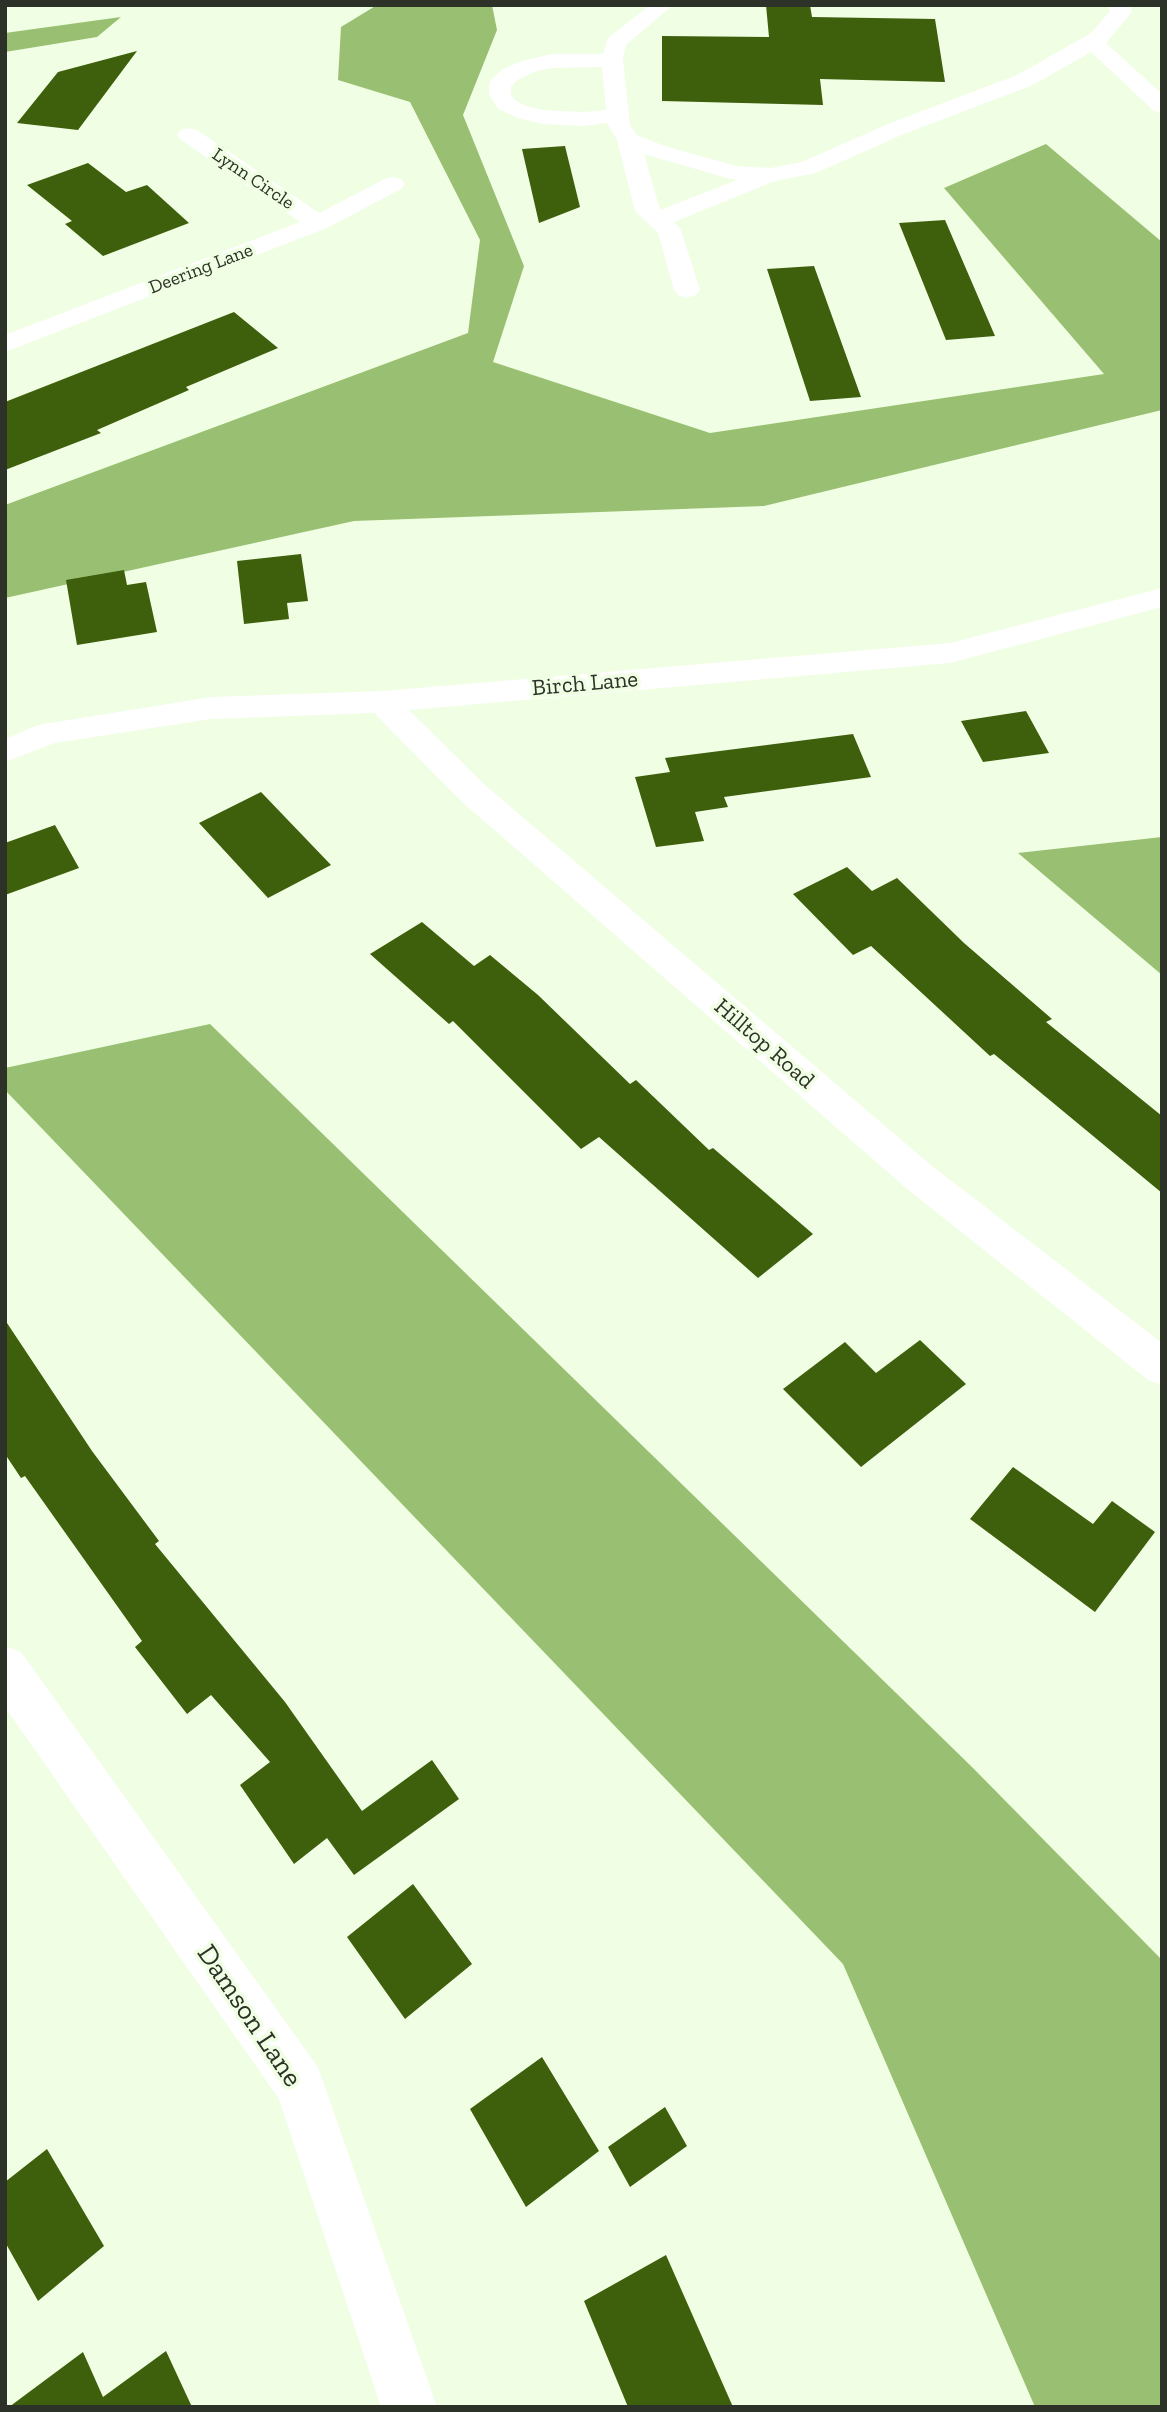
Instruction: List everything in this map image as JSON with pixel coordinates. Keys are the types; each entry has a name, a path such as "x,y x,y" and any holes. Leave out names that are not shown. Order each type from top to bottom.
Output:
{"street":[{"path":"663,5 616,43 612,60 619,125 629,140 647,211 669,230 687,290"},
{"path":"629,140 657,151 735,173 771,174 808,168 896,129 1025,80 1093,42 1121,12 1119,5"},
{"path":"1093,42 1162,106"},
{"path":"612,60 552,61 530,66 511,74 500,84 500,94 506,104 517,111 542,117 583,119 618,116"},
{"name":"Lynn Circle","path":"188,135 318,223"},
{"path":"657,220 771,174"},
{"name":"Deering Lane","path":"5,344 318,223 393,184"},
{"name":"Birch Lane","path":"5,751 49,733 211,708 382,702 950,653 1162,597"},
{"name":"Hilltop Road","path":"382,702 473,793 919,1177 1162,1367"},
{"name":"Damson Lane","path":"5,1668 300,2085 409,2407"}],"green space":[{"path":"377,5 492,5 497,30 463,115 524,266 493,362 710,433 1104,374 944,188 1046,144 1162,242 1162,410 764,506 354,521 5,598 5,505 468,333 480,240 410,102 338,80 341,27"},
{"path":"121,17 97,37 5,52 5,33"},
{"path":"1162,837 1162,975 1018,853"},
{"path":"210,1024 973,1768 1162,1960 1162,2407 1035,2407 843,1964 5,1090 5,1068"}],"building":[{"path":"766,5 810,5 812,17 935,19 945,82 820,79 823,105 662,101 662,36 769,37"},
{"path":"137,51 78,130 17,123 58,72"},
{"path":"565,146 580,207 539,223 522,149"},
{"path":"88,163 126,192 147,185 189,223 103,256 65,224 72,221 27,185"},
{"path":"945,220 995,336 946,340 899,223"},
{"path":"814,266 861,397 810,401 767,269"},
{"path":"234,312 278,348 186,387 189,390 97,430 101,433 5,470 5,402"},
{"path":"301,554 308,601 287,603 289,619 244,624 237,561"},
{"path":"124,570 127,585 146,582 157,632 77,645 66,580"},
{"path":"1026,711 1049,753 983,762 961,721"},
{"path":"853,734 871,777 724,797 728,807 695,812 704,841 656,847 635,777 670,772 665,758"},
{"path":"261,792 331,865 268,898 199,823"},
{"path":"55,825 79,868 5,895 5,843"},
{"path":"847,867 872,891 897,878 964,943 1052,1019 1046,1022 1162,1116 1162,1193 994,1054 990,1056 871,946 853,955 793,894"},
{"path":"422,922 474,966 490,955 538,995 630,1084 636,1080 709,1150 713,1148 813,1234 758,1278 599,1137 581,1149 453,1021 449,1024 370,954"},
{"path":"5,1320 92,1451 159,1541 155,1544 285,1702 362,1811 432,1760 459,1799 354,1875 327,1838 294,1864 240,1785 270,1762 211,1695 187,1714 135,1647 142,1641 25,1476 21,1478 5,1454"},
{"path":"920,1340 966,1384 861,1467 783,1389 845,1342 876,1373"},
{"path":"1013,1467 1093,1524 1112,1501 1155,1532 1095,1612 970,1519"},
{"path":"413,1884 472,1964 405,2019 347,1937"},
{"path":"542,2057 599,2151 526,2207 470,2109"},
{"path":"665,2107 687,2146 630,2187 608,2147"},
{"path":"47,2149 104,2246 38,2301 5,2242 5,2182"},
{"path":"666,2255 733,2407 628,2407 584,2301"},
{"path":"166,2351 192,2407 9,2407 83,2352 103,2397"}]}
